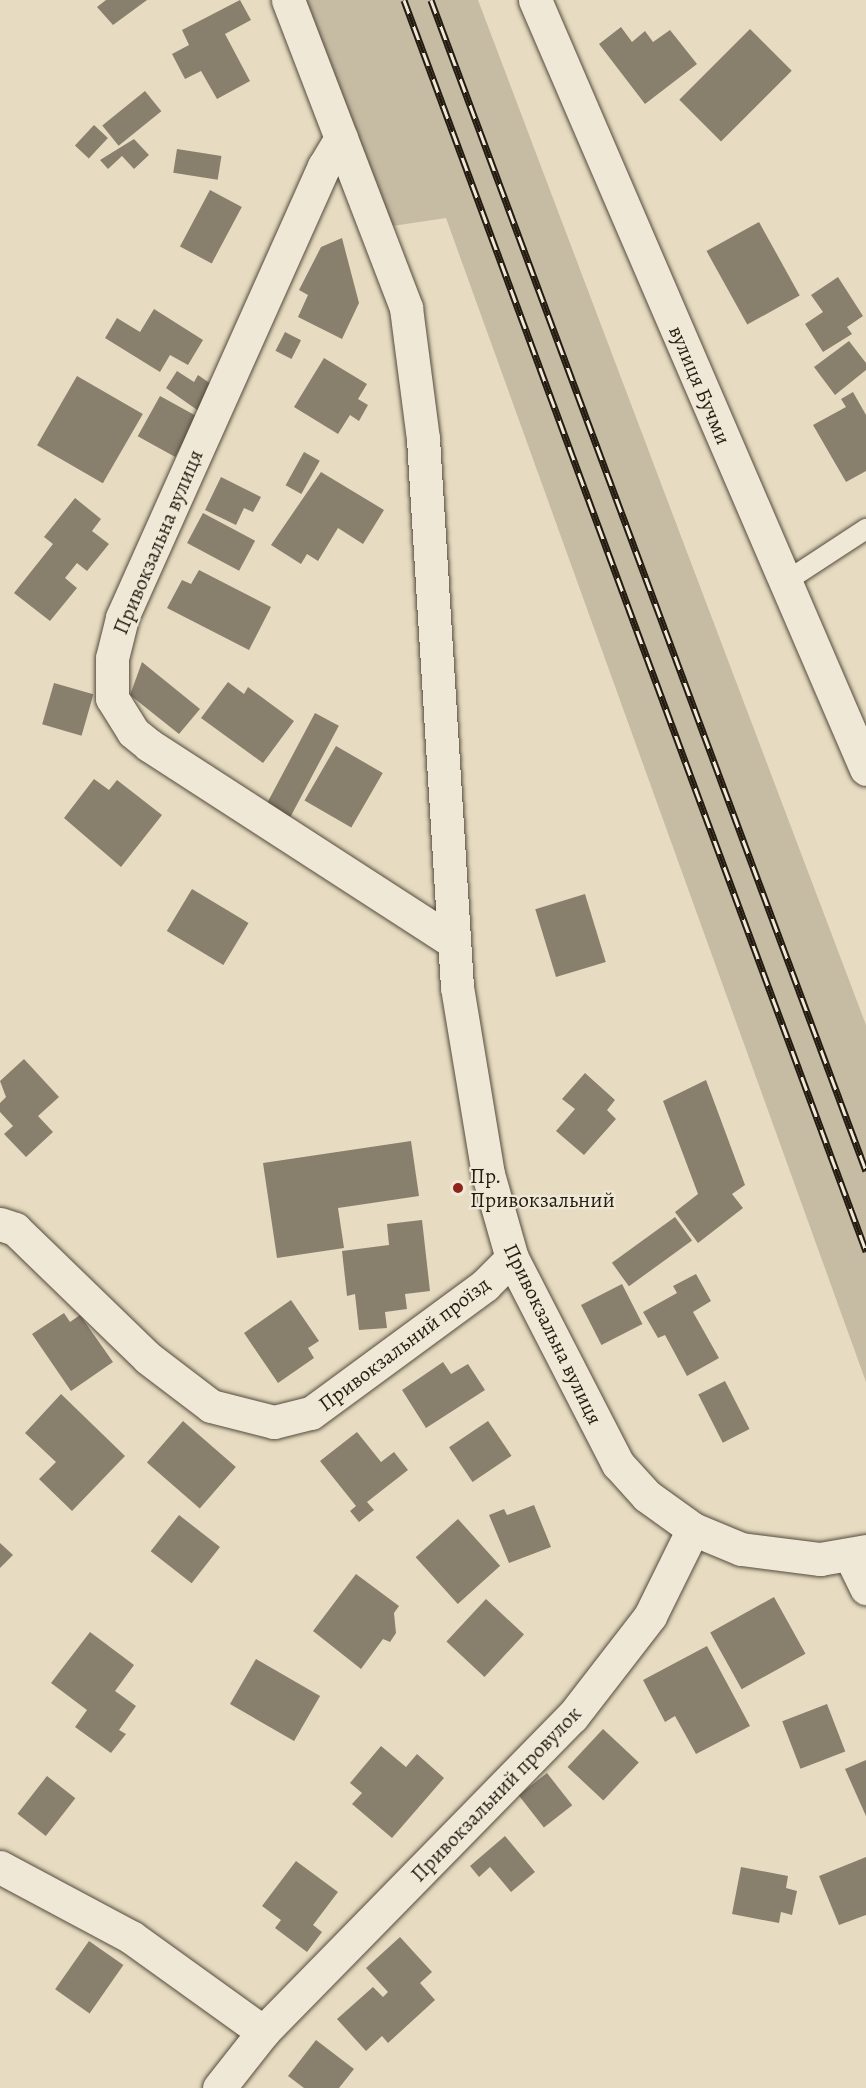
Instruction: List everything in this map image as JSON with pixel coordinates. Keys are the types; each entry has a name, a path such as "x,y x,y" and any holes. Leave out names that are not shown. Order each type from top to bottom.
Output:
{"street":[{"name":"Привокзальна вулиця","path":"288,0 398,279 414,354 454,942 465,1052 488,1174 512,1258 618,1464 646,1496 693,1529 764,1555 820,1559 858,1553 866,1588"},
{"name":"вулиця Бучми","path":"535,0 866,769"},
{"name":"Привокзальна вулиця","path":"341,138 324,166 122,618 112,658 112,698 127,724 149,745 454,942"},
{"name":"Привокзальний проїзд","path":"0,1224 15,1229 148,1358 211,1406 274,1422 311,1413 485,1285 512,1258"},
{"name":"Привокзальний провулок","path":"219,2088 263,2032 573,1717 650,1616 693,1529"},
{"path":"0,1867 131,1937 263,2032"}],"lane":[{"path":"785,582 866,529"}],"shaded area":[{"path":"288,0 478,0 866,1025 866,1382 446,218 379,228"}],"building":[{"path":"106,0 147,0 113,25 97,7"},
{"path":"240,0 251,20 225,34 250,81 217,99 201,71 185,79 172,54 189,45 182,30"},
{"path":"621,27 632,42 645,31 653,42 670,30 697,64 645,104 599,44"},
{"path":"750,29 792,71 721,141 679,100"},
{"path":"145,91 161,111 119,146 102,126"},
{"path":"94,125 108,138 89,158 75,145"},
{"path":"134,139 149,155 134,169 122,156 108,169 100,160"},
{"path":"177,149 221,156 218,180 173,173"},
{"path":"210,190 242,207 212,263 180,247"},
{"path":"759,222 800,295 747,325 707,251"},
{"path":"342,238 359,303 342,339 298,317 308,295 299,290 321,247"},
{"path":"838,277 863,316 847,327 852,334 823,352 805,324 823,312 811,295"},
{"path":"154,309 203,340 188,365 170,355 160,372 105,338 117,318 140,332"},
{"path":"285,332 301,340 292,359 275,351"},
{"path":"849,341 866,363 866,370 835,395 814,367"},
{"path":"324,358 367,384 358,399 368,405 359,421 350,415 338,434 294,407"},
{"path":"177,371 194,382 198,375 214,386 200,412 166,388"},
{"path":"77,376 143,414 103,483 37,445"},
{"path":"853,392 866,415 866,471 846,482 813,425 846,407 841,399"},
{"path":"160,396 198,417 175,457 138,436"},
{"path":"304,452 320,461 301,494 286,485"},
{"path":"321,472 384,510 363,544 338,528 318,561 307,554 301,564 271,545"},
{"path":"221,477 261,497 253,512 244,508 236,525 205,510"},
{"path":"75,498 101,519 92,531 109,544 87,571 77,563 65,578 77,588 50,621 14,593 53,544 44,537"},
{"path":"203,513 255,541 239,571 187,543"},
{"path":"199,570 271,607 249,650 167,608 182,580 191,584"},
{"path":"142,662 200,709 179,734 130,695"},
{"path":"228,682 244,694 248,687 294,721 263,763 201,718"},
{"path":"54,683 93,694 82,736 42,724"},
{"path":"315,713 339,726 288,822 264,809"},
{"path":"336,746 383,773 351,828 304,801"},
{"path":"94,779 109,790 117,780 162,815 121,867 64,818"},
{"path":"192,889 249,923 223,965 167,931"},
{"path":"585,894 606,962 556,977 535,909"},
{"path":"24,1059 59,1097 38,1116 53,1132 26,1157 4,1134 13,1126 0,1112 0,1103 6,1097 0,1081"},
{"path":"585,1073 615,1100 607,1110 616,1119 584,1155 556,1131 575,1109 562,1099"},
{"path":"706,1080 745,1185 732,1194 743,1208 698,1243 675,1212 698,1194 663,1101"},
{"path":"411,1141 419,1196 338,1208 344,1248 277,1258 263,1163"},
{"path":"675,1217 692,1240 629,1286 612,1263"},
{"path":"422,1220 430,1291 405,1294 407,1309 385,1312 387,1328 359,1330 355,1294 347,1296 342,1251 389,1245 387,1224"},
{"path":"696,1274 711,1301 693,1312 719,1358 687,1376 665,1335 658,1338 643,1312 677,1293 673,1286"},
{"path":"622,1284 642,1324 601,1345 581,1305"},
{"path":"291,1300 319,1341 308,1348 314,1358 278,1383 244,1333"},
{"path":"64,1313 70,1322 80,1315 113,1362 71,1391 32,1334"},
{"path":"443,1362 451,1374 468,1364 485,1390 426,1428 402,1390"},
{"path":"725,1381 750,1429 723,1443 698,1395"},
{"path":"61,1394 125,1456 72,1511 39,1479 56,1462 25,1433"},
{"path":"183,1421 236,1467 200,1508 147,1463"},
{"path":"488,1421 511,1456 473,1482 449,1447"},
{"path":"357,1432 381,1462 394,1452 408,1470 367,1502 374,1510 359,1522 350,1511 356,1506 320,1461"},
{"path":"534,1505 551,1547 509,1563 489,1515 504,1509 507,1515"},
{"path":"179,1515 220,1547 192,1583 151,1551"},
{"path":"458,1519 500,1566 458,1604 416,1557"},
{"path":"0,1543 13,1555 0,1568"},
{"path":"356,1574 399,1606 394,1613 396,1633 390,1642 383,1639 361,1669 313,1631"},
{"path":"774,1597 806,1654 742,1689 710,1632"},
{"path":"486,1599 524,1634 484,1677 446,1641"},
{"path":"90,1632 134,1665 115,1691 136,1706 119,1730 126,1734 111,1753 75,1727 87,1710 51,1683"},
{"path":"707,1646 750,1726 696,1754 675,1716 665,1722 643,1680"},
{"path":"256,1659 320,1696 294,1741 230,1704"},
{"path":"827,1704 845,1752 800,1769 782,1721"},
{"path":"603,1729 639,1762 603,1800 568,1767"},
{"path":"381,1746 406,1767 417,1754 444,1778 392,1838 352,1804 362,1793 350,1783"},
{"path":"866,1760 866,1816 845,1769"},
{"path":"547,1773 572,1805 544,1827 519,1795"},
{"path":"47,1776 75,1798 46,1836 17,1814"},
{"path":"505,1836 535,1872 511,1892 490,1867 479,1877 470,1866"},
{"path":"866,1857 866,1915 839,1925 819,1876"},
{"path":"296,1861 338,1892 313,1925 322,1932 307,1952 275,1928 281,1920 262,1906"},
{"path":"741,1867 788,1876 786,1888 797,1891 792,1915 781,1912 779,1923 732,1914"},
{"path":"400,1937 432,1972 420,1983 435,2000 388,2043 382,2036 366,2051 337,2019 373,1987 383,1997 388,1992 366,1968"},
{"path":"89,1941 123,1965 90,2013 55,1989"},
{"path":"316,2040 354,2069 339,2088 304,2088 288,2076"}],"railway":[{"path":"404,0 866,1251"},
{"path":"431,0 866,1171"}],"place":[{"name":"Пр. Привокзальний","path":"458,1188"}]}
